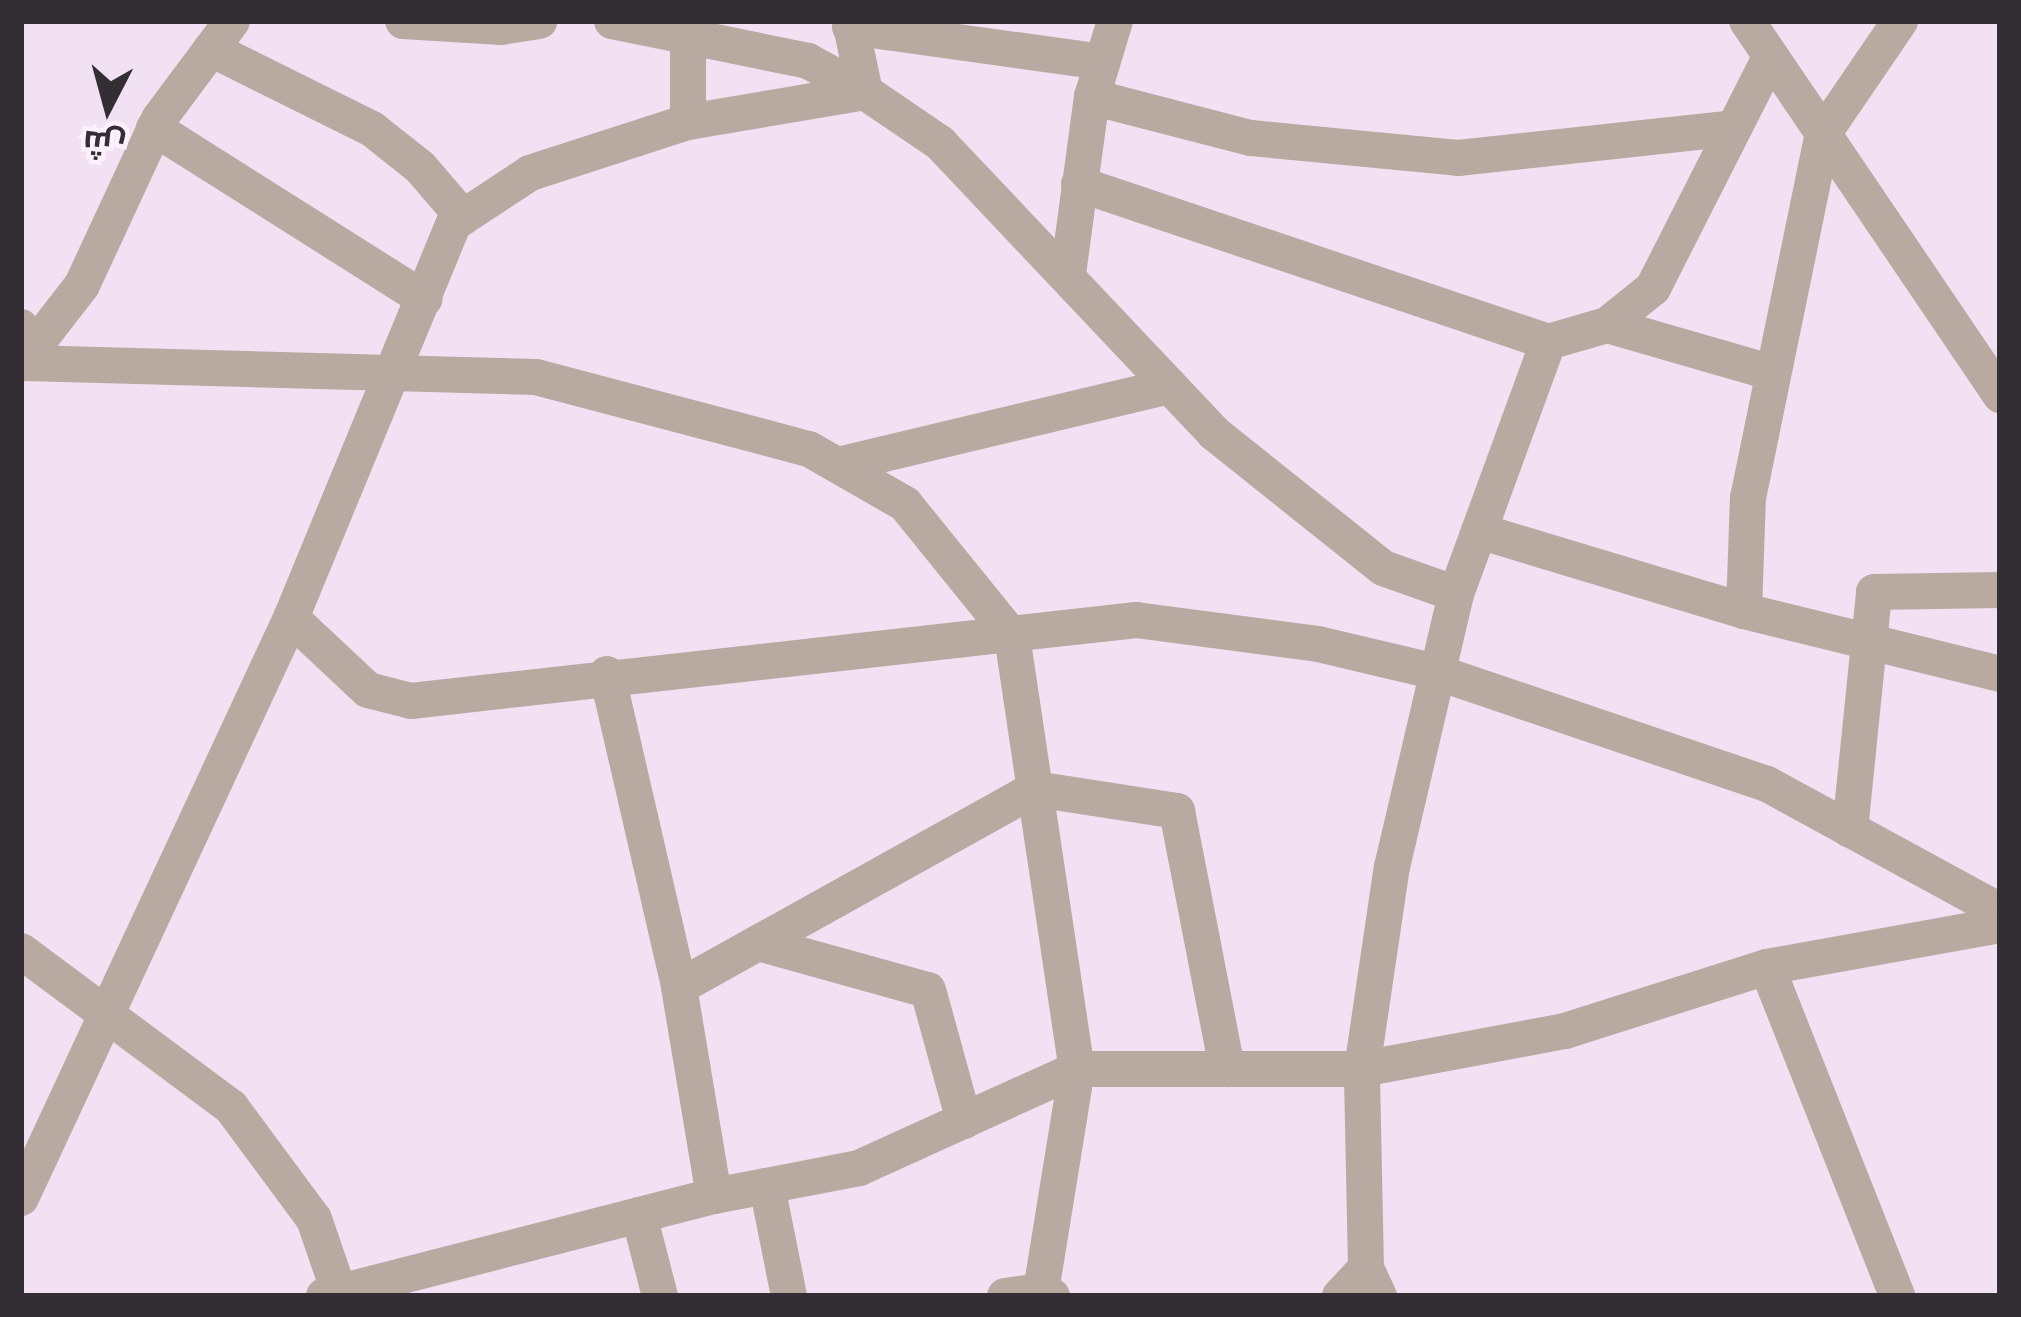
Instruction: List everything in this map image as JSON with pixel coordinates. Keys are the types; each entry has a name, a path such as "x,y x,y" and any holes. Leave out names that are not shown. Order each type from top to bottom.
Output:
{"street":[{"path":"403,21 502,27 540,21"},
{"path":"612,21 688,26 808,61 865,92 940,143 1170,386 1324,529 1383,568 1456,594"},
{"path":"1068,274 1097,80 1115,21"},
{"path":"1747,21 2000,395"},
{"path":"1744,611 1748,498 1823,134 1900,21"},
{"path":"865,92 850,24 1097,80 1250,138 1458,158 1733,128"},
{"path":"688,26 688,122"},
{"path":"22,351 82,284 154,128 221,35 371,129 420,167 463,217"},
{"path":"1079,184 1548,342 1607,325 1653,288 1770,57"},
{"path":"21,1198 104,1010 291,618 463,217 530,173 688,122 865,92"},
{"path":"154,128 425,299"},
{"path":"1607,325 1773,373"},
{"path":"1340,1296 1372,1282 1362,1070 1392,867 1456,594 1548,342"},
{"path":"22,351 536,377 694,413 838,465 905,504 1012,636 1077,1069 1033,1294"},
{"path":"838,465 1170,386"},
{"path":"1479,531 1744,611 2000,674"},
{"path":"1850,830 1874,592 2000,590"},
{"path":"291,618 368,690 411,701 607,674 1136,620 1318,644 1436,672 1767,784 2000,911"},
{"path":"607,674 679,987 714,1196"},
{"path":"679,987 1035,789 1178,811 1227,1069"},
{"path":"21,951 232,1107 314,1220 332,1294 714,1196 859,1168 1077,1069 1362,1070 1564,1031 1767,967 2000,926"},
{"path":"758,943 928,990 964,1121"},
{"path":"1767,967 1897,1296"},
{"path":"767,1186 789,1296"},
{"path":"639,1215 660,1296"}]}
